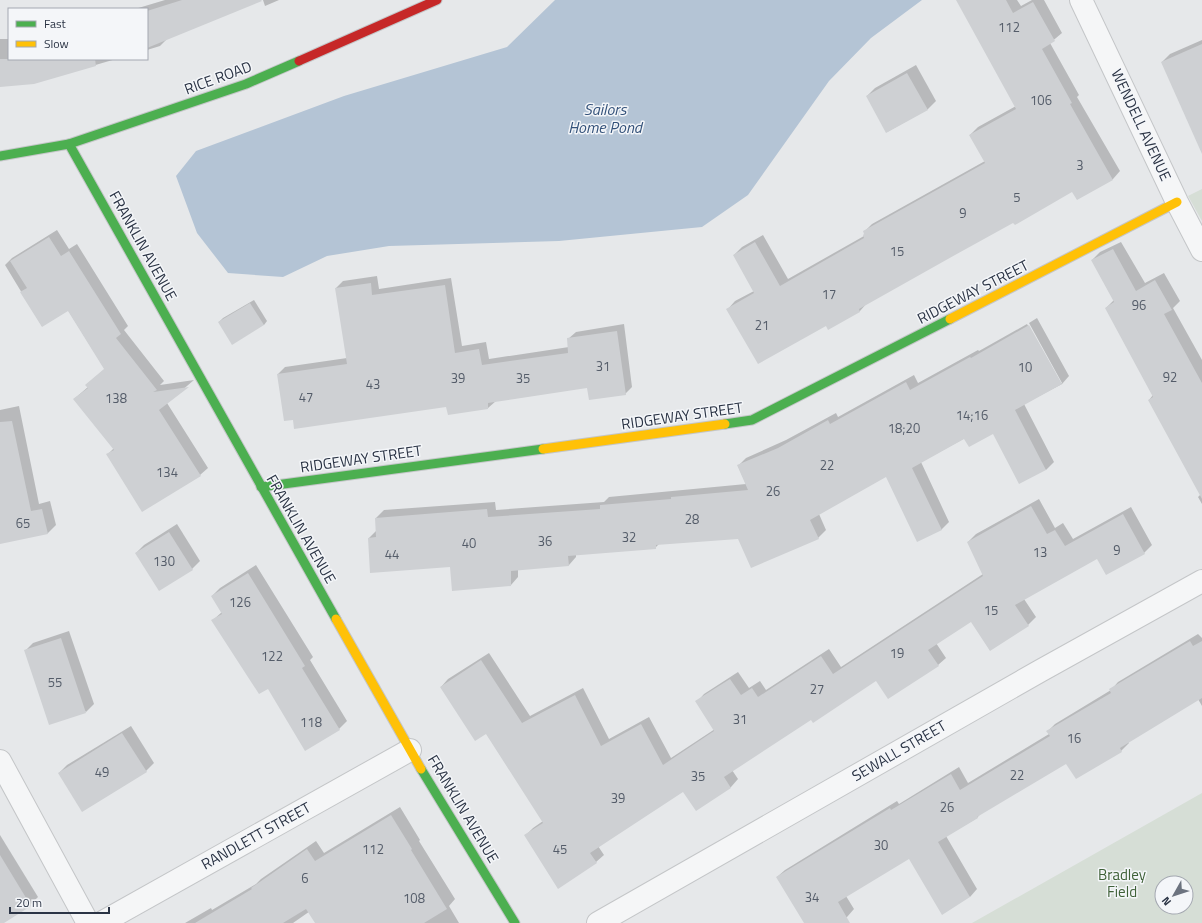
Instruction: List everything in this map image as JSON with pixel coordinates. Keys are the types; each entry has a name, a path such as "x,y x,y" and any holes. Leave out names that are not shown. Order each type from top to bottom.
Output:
{"street":[{"name":"RICE ROAD","path":"0,156 69,144 246,84 437,0"},
{"name":"WENDELL AVENUE","path":"1082,0 1177,202 1202,250"},
{"name":"FRANKLIN AVENUE","path":"69,144 410,750 515,923"},
{"name":"RIDGEWAY STREET","path":"261,487 752,420 1177,202"},
{"name":"SEWALL STREET","path":"598,923 1026,679 1202,581"},
{"name":"RANDLETT STREET","path":"101,923 410,750"},
{"path":"0,761 88,923"}],"green space":[{"path":"1202,189 1202,221 1188,196"},
{"name":"Bradley Field","path":"1202,793 1202,923 972,923"}],"water":[{"name":"Sailors Home Pond","path":"555,0 922,0 871,38 829,81 748,195 702,227 559,241 389,246 327,256 283,277 228,273 197,233 176,176 196,151 344,96 507,47"}],"building":[{"path":"182,0 262,1 148,48 148,11"},
{"path":"956,0 1006,0 1013,13 1033,2 1055,41 1042,49 1072,103 1070,104 1113,180 1077,200 1072,192 1015,225 1013,223 859,309 860,312 828,330 826,326 758,364 726,309 754,293 733,255 755,242 780,286 864,238 863,231 985,163 969,135 1016,109"},
{"path":"1202,44 1202,154 1161,62"},
{"path":"0,59 95,60 96,66 34,84 0,87"},
{"path":"907,73 928,110 886,133 866,96"},
{"path":"49,237 61,256 69,251 121,334 116,338 157,390 153,392 189,387 159,410 201,476 142,512 106,454 114,450 73,399 88,388 85,385 104,369 68,311 42,327 20,292 27,288 10,261"},
{"path":"1113,249 1136,291 1155,280 1172,310 1164,314 1202,383 1202,499 1148,400 1153,397 1105,308 1114,302 1091,260"},
{"path":"371,283 372,295 445,285 455,353 479,349 482,365 568,353 567,338 617,331 626,395 589,400 587,388 488,403 488,409 448,415 446,407 294,429 293,420 284,421 277,374 347,364 335,288"},
{"path":"250,303 264,325 232,345 218,322"},
{"path":"1029,325 1062,384 1015,410 1046,470 1019,484 993,434 969,447 964,439 912,468 942,530 917,542 886,477 810,520 819,539 751,568 738,539 656,545 656,549 568,556 569,566 511,571 511,586 452,591 450,567 370,573 368,538 376,537 375,518 487,509 488,517 600,509 600,505 748,490 737,465 778,448 828,420 830,424 906,382 910,390"},
{"path":"12,421 31,511 42,509 48,534 0,544 0,422"},
{"path":"1031,506 1047,534 1055,530 1065,546 1123,514 1145,554 1106,575 1097,559 1015,605 1029,626 990,651 971,622 928,650 939,666 888,699 876,681 813,723 811,720 724,777 731,788 696,811 683,792 590,853 597,863 558,889 524,835 543,823 486,734 475,741 440,687 481,660 522,723 575,695 601,746 641,724 663,765 714,731 695,701 730,679 741,695 752,688 758,697 821,656 833,674 983,576 967,542"},
{"path":"169,532 193,570 159,591 135,553"},
{"path":"248,573 305,666 302,668 340,730 305,751 268,689 259,694 211,620 222,614 211,596"},
{"path":"61,638 86,713 49,725 24,650"},
{"path":"1190,641 1193,646 1202,641 1202,698 1120,748 1122,752 1076,779 1066,764 938,842 970,897 942,915 909,859 838,902 850,923 804,923 776,877 890,808 891,810 951,774 960,790 1050,736 1046,731 1111,693 1109,689"},
{"path":"122,733 147,772 82,812 58,773"},
{"path":"391,815 447,909 424,923 315,923 306,909 283,923 195,923 252,889 251,888 307,849 315,861"},
{"path":"0,855 31,906 4,923 0,923"}],"traffic: fast":[{"path":"0,156 69,144 246,84 299,61"},
{"path":"69,144 336,619"},
{"path":"725,424 752,420 950,319"},
{"path":"261,487 543,449"},
{"path":"421,769 515,923"}],"traffic: slow":[{"path":"950,319 1177,202"},
{"path":"543,449 725,424"},
{"path":"336,619 421,769"}],"traffic: jam":[{"path":"299,61 437,0"}]}
